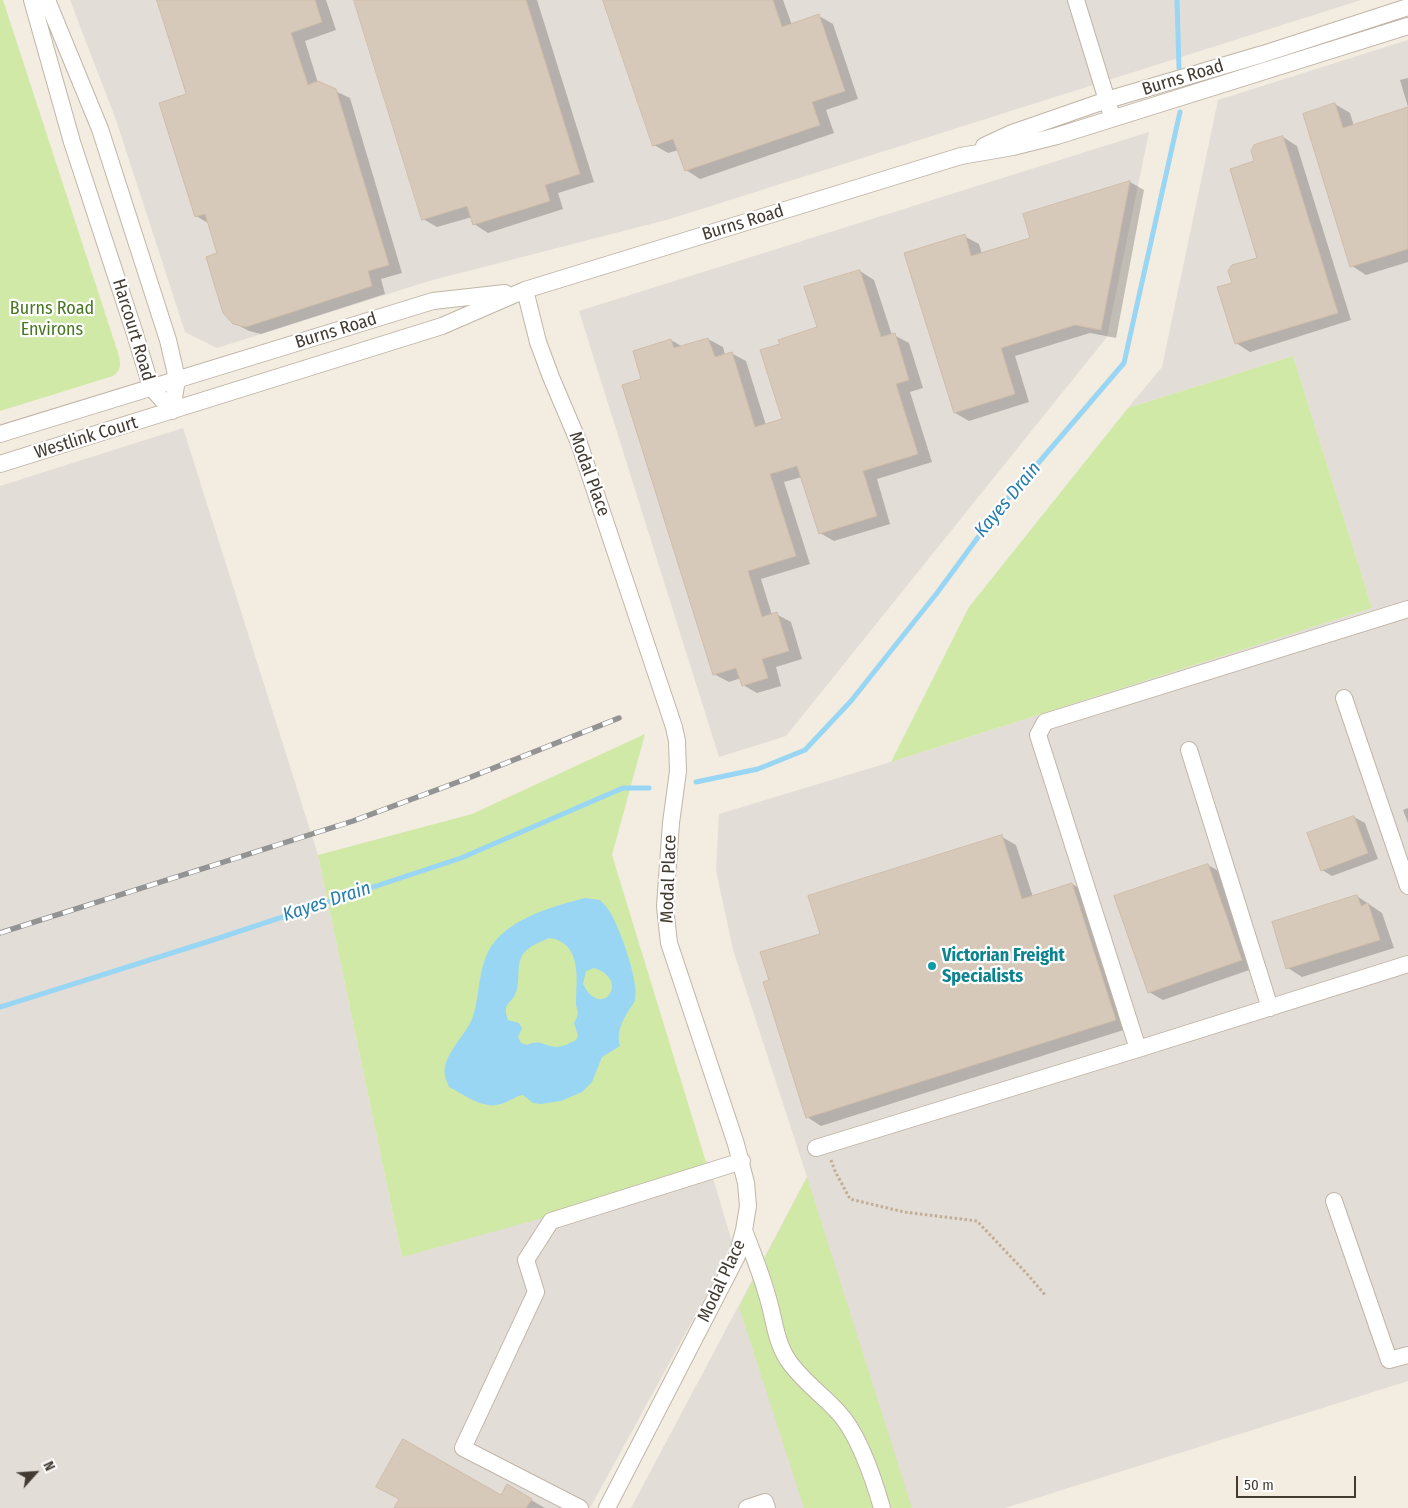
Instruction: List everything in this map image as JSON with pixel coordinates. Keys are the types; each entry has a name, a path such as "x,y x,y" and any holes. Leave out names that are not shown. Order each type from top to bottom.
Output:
{"street":[{"name":"Harcourt Road","path":"32,0 72,142 136,334 151,388 172,411"},
{"name":"Harcourt Road","path":"47,0 100,129 168,340 177,379 172,411"},
{"path":"1076,0 1113,119"},
{"name":"Burns Road","path":"172,411 442,326 525,290 961,156 1012,133 1107,100 1263,54 1408,6"},
{"name":"Burns Road","path":"961,156 1013,147 1057,136 1408,26"},
{"name":"Burns Road","path":"151,388 432,301 525,290"},
{"name":"Modal Place","path":"525,290 538,342 551,378 579,442 674,727 677,742 678,771 671,822 665,906 669,943 742,1161 748,1206 737,1256 607,1508"},
{"name":"Westlink Court","path":"0,434 151,388"},
{"name":"Westlink Court","path":"0,464 172,411"},
{"path":"1138,1049 1038,735 1045,722 1408,608"},
{"path":"1344,698 1408,886"},
{"path":"1188,750 1270,1008"},
{"path":"821,1147 1408,964"},
{"path":"580,1508 464,1448 536,1292 526,1260 551,1221 742,1161"},
{"path":"1334,1201 1389,1360 1408,1355"},
{"path":"744,1230 767,1294 778,1339 788,1360 822,1397 839,1412 850,1428 872,1475 882,1508"},
{"path":"747,1508 765,1502 767,1508"}],"path":[{"path":"821,1147 850,1199 904,1212 977,1221 1046,1296"}],"shaded area":[{"path":"70,0 1361,0 670,219 429,281 217,348 185,332 116,120"},
{"path":"1408,40 1408,1381 1005,1508 631,1508 807,1177 733,950 716,870 719,814 891,762 1372,608 1293,356 1128,408 1162,367 1218,100"},
{"path":"1149,132 1107,337 786,736 719,757 579,311"},
{"path":"183,428 318,855 402,1257 708,1161 732,1242 714,1281 590,1508 0,1508 0,486"}],"green space":[{"name":"Burns Road Environs","path":"0,0 3,0 119,356 120,365 118,372 113,376 0,411"},
{"path":"1293,356 1372,608 891,762 969,607 1128,408"},
{"path":"645,734 612,855 709,1172 402,1257 318,855 472,814"},
{"path":"807,1177 912,1508 804,1508 739,1307"}],"water":[{"path":"585,898 600,900 609,910 628,955 634,980 635,1000 620,1027 620,1046 602,1057 592,1082 582,1092 561,1101 541,1104 533,1103 523,1095 501,1104 488,1105 474,1101 449,1087 445,1076 447,1061 472,1019 483,966 492,946 513,925 541,911","holes":["549,938 567,946 572,953 577,981 576,1004 578,1013 574,1023 578,1036 576,1040 559,1047 539,1043 527,1045 521,1043 518,1037 522,1028 519,1023 508,1020 506,1014 507,1006 517,989 519,967 523,954 531,946","594,968 605,974 611,981 612,988 610,994 604,998 598,999 590,994 583,984 586,971"]}],"building":[{"path":"157,0 315,0 322,22 291,33 308,85 318,81 336,89 389,265 368,271 372,286 246,327 233,324 223,313 206,257 217,253 205,214 195,217 159,103 186,94"},
{"path":"354,0 526,0 580,174 545,185 550,201 473,225 467,206 422,220"},
{"path":"603,0 773,0 782,27 819,14 845,91 812,102 820,125 685,171 673,139 653,146"},
{"path":"1335,103 1343,128 1408,107 1408,249 1350,267 1303,114"},
{"path":"1283,136 1338,313 1235,344 1217,287 1232,283 1228,271 1232,265 1257,258 1230,169 1254,161 1251,151 1254,145"},
{"path":"1130,181 1101,330 1075,325 1001,348 1015,394 954,413 904,253 965,234 971,256 1030,238 1023,214"},
{"path":"860,270 881,337 895,333 909,380 896,384 918,454 863,471 877,516 819,534 797,466 770,474 796,556 748,571 762,617 777,612 789,651 762,659 768,678 742,686 736,668 713,675 622,385 641,379 633,351 671,339 674,348 708,338 715,357 732,352 755,427 782,419 760,350 780,344 778,340 817,327 804,287"},
{"path":"1354,816 1368,853 1321,871 1307,833"},
{"name":"Victorian Freight Specialists","path":"1002,835 1022,899 1072,883 1116,1020 806,1118 763,982 769,980 760,952 820,934 808,896"},
{"path":"1208,864 1242,960 1148,993 1114,896"},
{"path":"1357,895 1361,906 1368,903 1380,940 1286,969 1272,922"},
{"path":"403,1439 501,1495 507,1484 532,1499 526,1508 394,1508 399,1499 376,1487"}],"waterway":[{"name":"Kayes Drain","path":"1177,0 1179,68"},
{"name":"Kayes Drain","path":"696,782 758,769 805,750 851,701 937,593 998,510 1124,363 1180,112"},
{"name":"Kayes Drain","path":"0,1007 213,940 461,858 623,788 649,788"}],"railway":[{"path":"0,933 353,821 466,779 619,718"}],"place":[{"name":"Victorian Freight Specialists","path":"932,966"}]}
